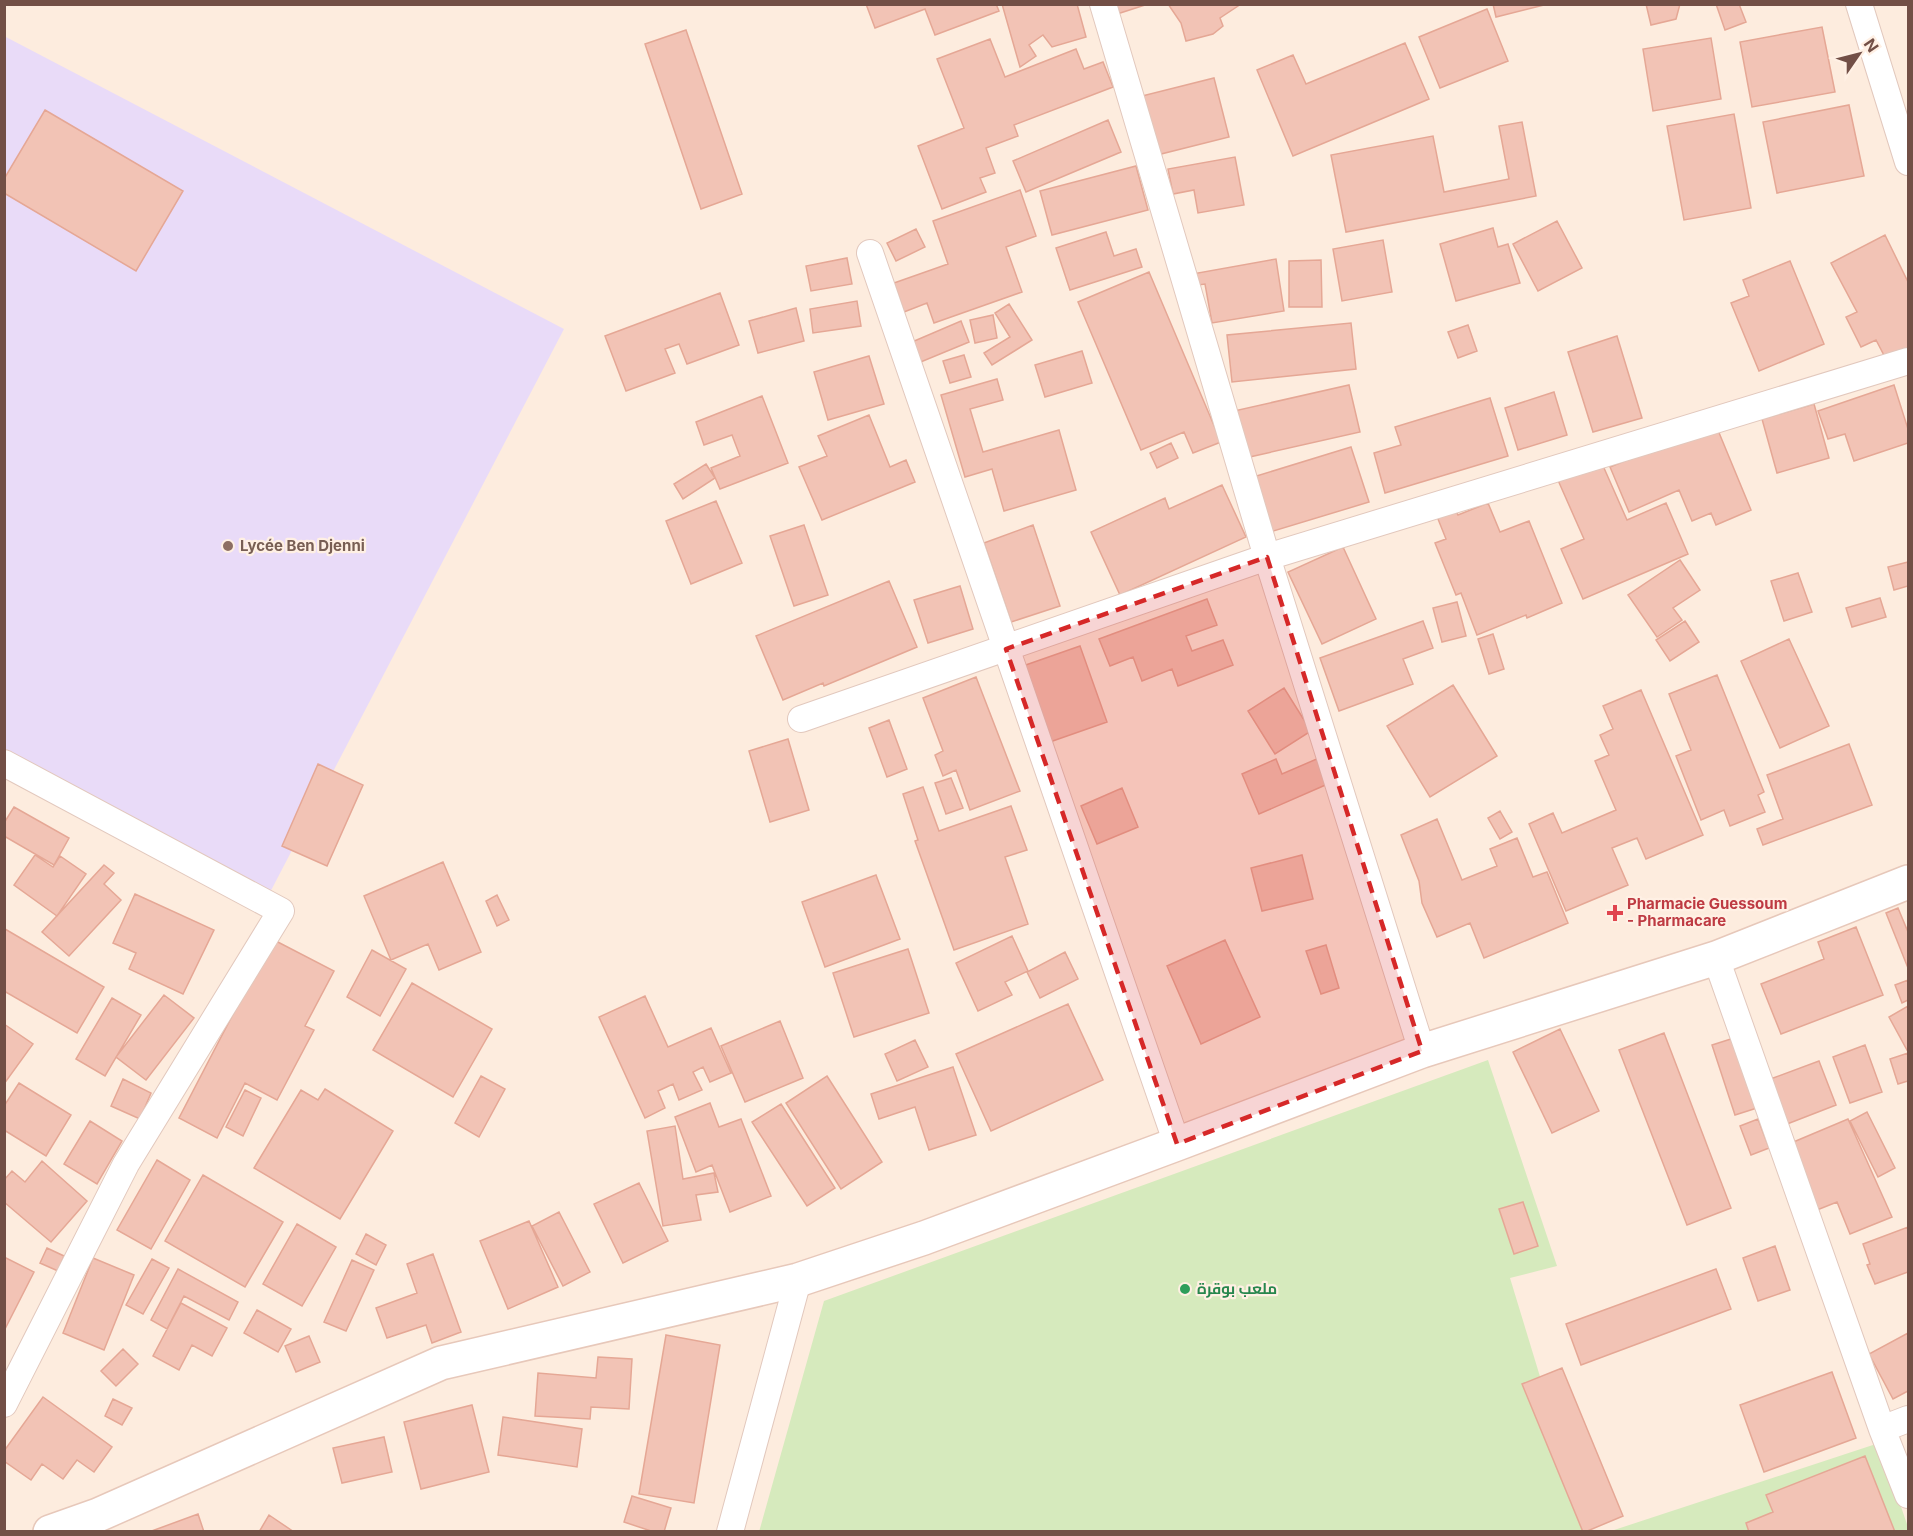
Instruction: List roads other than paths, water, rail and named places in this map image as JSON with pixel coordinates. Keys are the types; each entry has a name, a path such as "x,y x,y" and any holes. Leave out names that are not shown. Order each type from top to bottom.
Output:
{"main road":[{"path":"50,1532 98,1515 441,1364 798,1280 924,1238 1422,1051 1716,958 1908,882"}],"street":[{"path":"1102,4 1267,557 1422,1051"},
{"path":"1859,4 1908,162"},
{"path":"870,253 1177,1144"},
{"path":"801,719 1267,557 1908,361"},
{"path":"4,763 281,911 126,1164 4,1404"},
{"path":"1716,958 1882,1429 1908,1495"},
{"path":"730,1532 798,1280"},
{"path":"1882,1429 1908,1419"}],"place":[{"name":"Lycée Ben Djenni","path":"228,546"},
{"name":"Pharmacie Guessoum - Pharmacare","path":"1615,913"},
{"name":"ملعب بوقرة","path":"1185,1289"}]}
